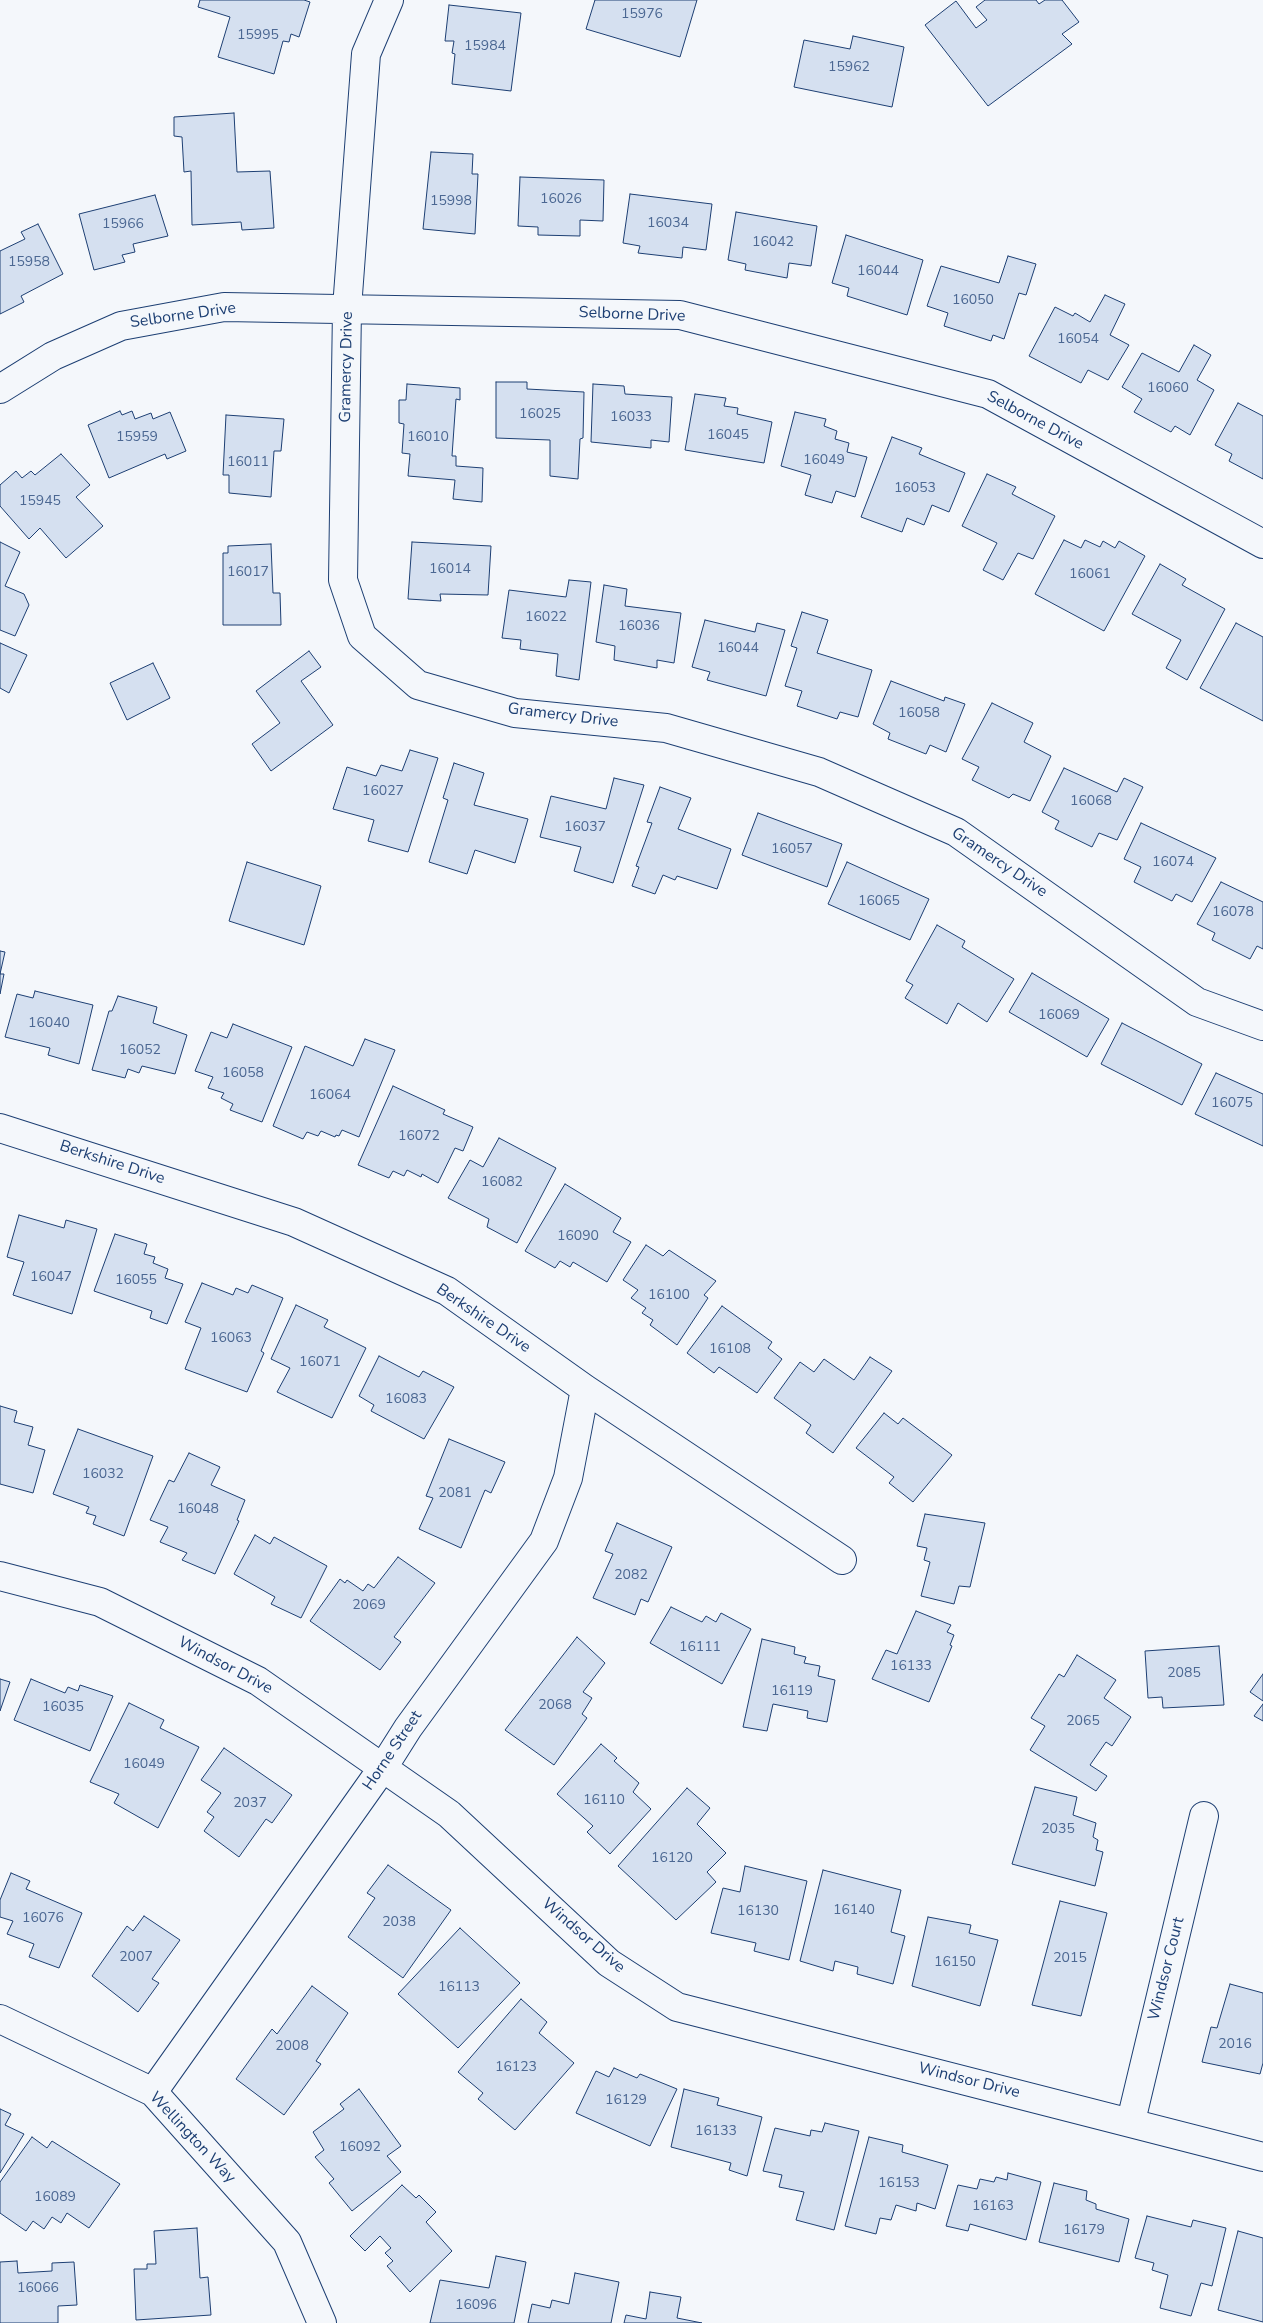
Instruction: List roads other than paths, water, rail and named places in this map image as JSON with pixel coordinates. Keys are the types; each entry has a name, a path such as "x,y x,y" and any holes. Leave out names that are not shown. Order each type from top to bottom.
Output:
{"street":[{"name":"Gramercy Drive","path":"389,0 366,54 347,308 343,580 362,636 418,686 515,713 666,728 818,772 956,832 1197,1002 1263,1026"},
{"name":"Selborne Drive","path":"0,389 53,356 121,326 224,307 680,315 988,394 1263,544"},
{"name":"Berkshire Drive","path":"0,1128 294,1222 447,1292 585,1389 842,1560"},
{"name":"Horne Street","path":"153,2092 384,1766 408,1728 544,1541 568,1478 585,1389"},
{"name":"Windsor Drive","path":"0,1576 100,1602 258,1681 384,1766 450,1814 609,1963 677,2007 1131,2121 1263,2157"},
{"name":"Windsor Court","path":"1131,2121 1204,1816"},
{"name":"Wellington Way","path":"0,2019 153,2092 286,2242 322,2323"}]}
